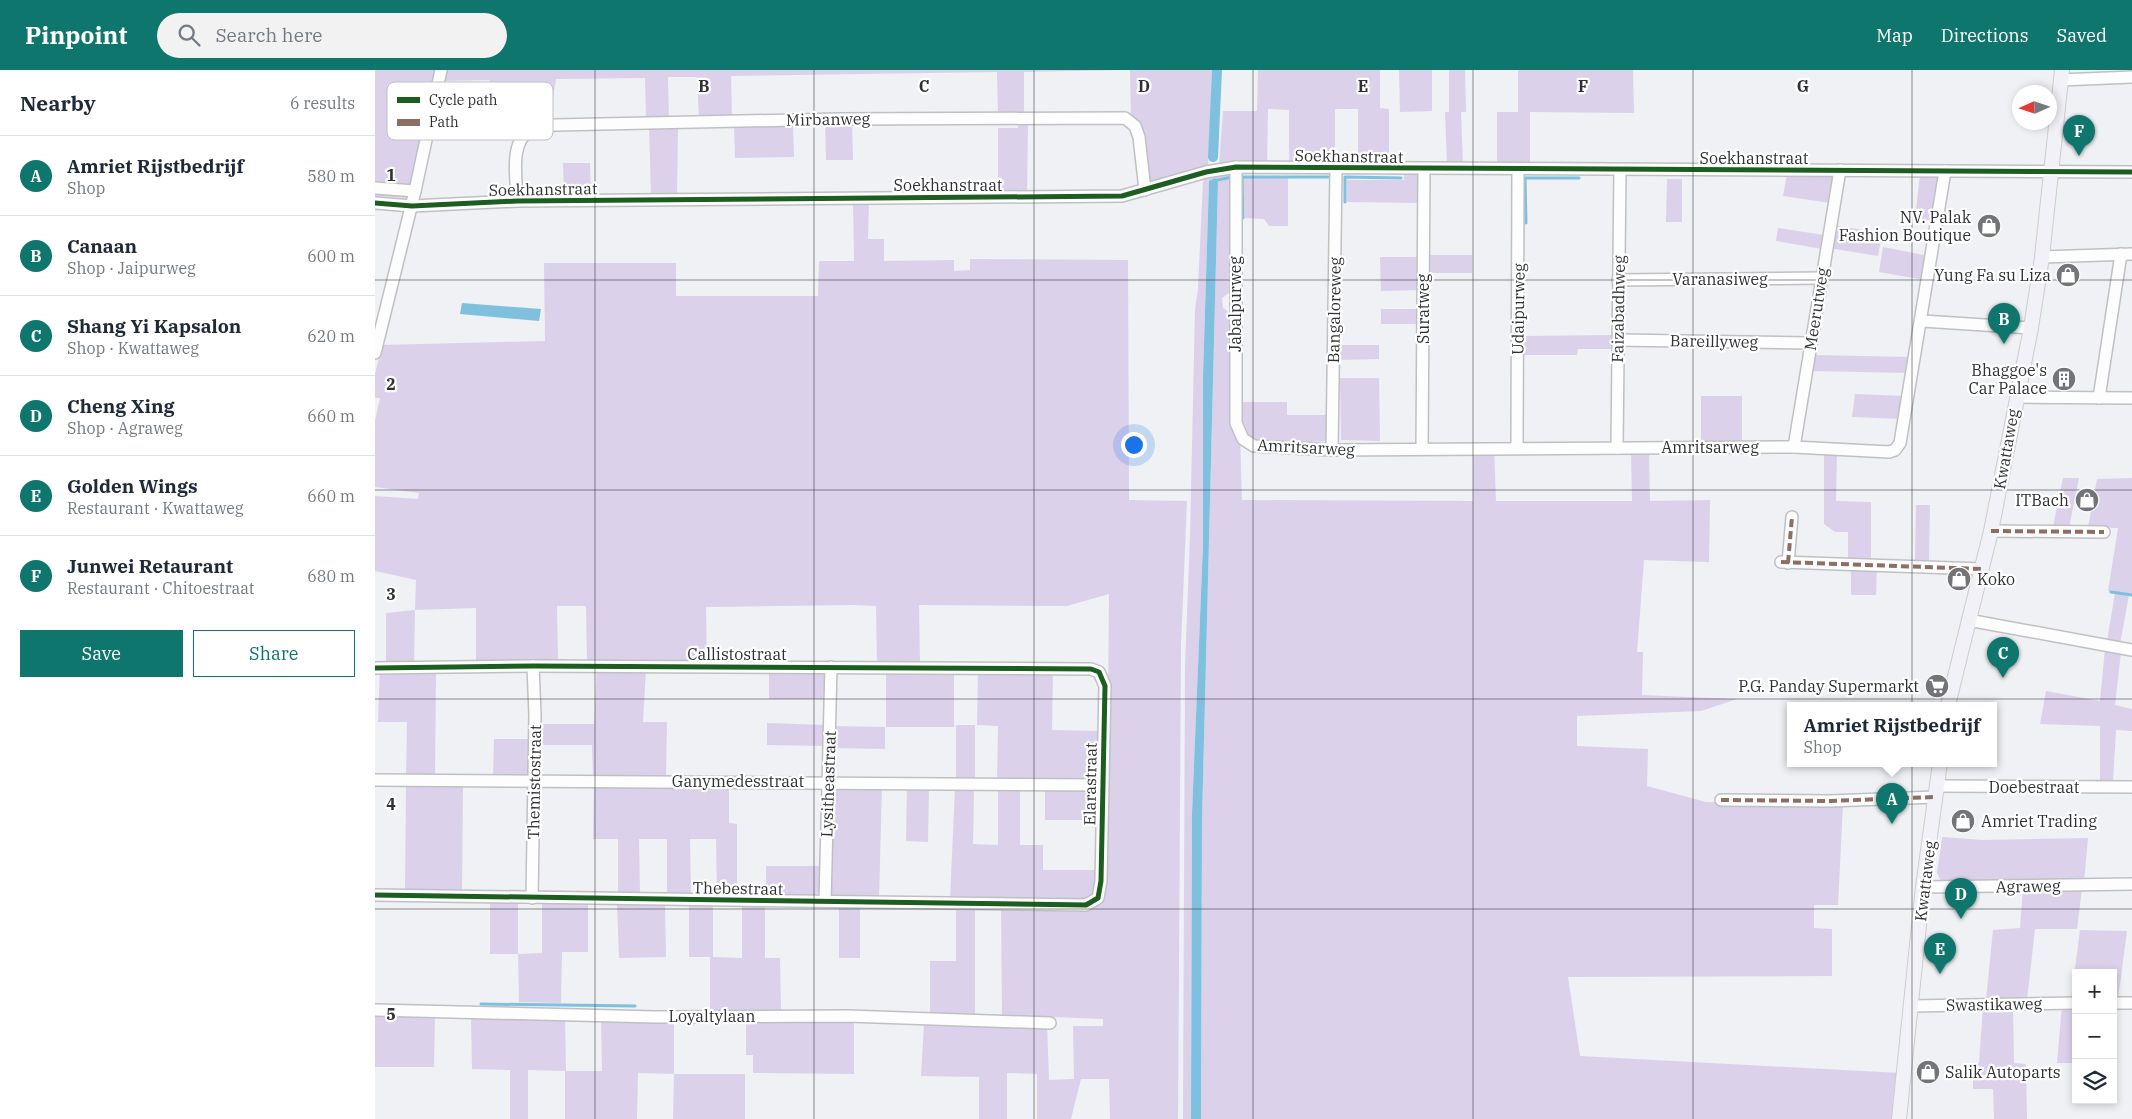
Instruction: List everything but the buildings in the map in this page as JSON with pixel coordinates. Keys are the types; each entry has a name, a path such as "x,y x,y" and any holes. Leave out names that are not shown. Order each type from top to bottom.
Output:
{"main road":[{"name":"Kwattaweg","path":"1949,702 1991,531 2031,328 2042,257 2061,75"},
{"name":"Kwattaweg","path":"1899,1119 1923,887 1939,767"}],"street":[{"path":"2061,75 2132,76"},
{"name":"Mirbanweg","path":"553,125 839,119 1125,118 1135,126 1139,136 1145,190"},
{"path":"375,353 412,206 426,140"},
{"name":"Mirbanweg","path":"517,201 517,147 520,140"},
{"name":"Soekhanstraat","path":"375,204 412,206 517,201 1122,196 1206,172 1231,167 2132,172"},
{"name":"Jabalpurweg","path":"1231,167 1236,423 1243,439"},
{"name":"Bangaloreweg","path":"1332,450 1336,169"},
{"name":"Suratweg","path":"1422,449 1424,169"},
{"name":"Udaipurweg","path":"1517,448 1518,170"},
{"name":"Faizabadhweg","path":"1617,448 1620,170"},
{"name":"Meerutweg","path":"1795,447 1810,343 1840,170"},
{"name":"Amritsarweg","path":"1243,439 1254,446 1332,450 1795,447 1889,452 1895,450 1900,443 1922,320 1945,171"},
{"path":"375,188 415,191"},
{"path":"398,204 399,190"},
{"path":"2042,257 2127,254 2099,398"},
{"name":"Varanasiweg","path":"1618,280 1821,278"},
{"path":"1922,320 2031,328"},
{"name":"Bareillyweg","path":"1618,340 1810,343"},
{"path":"2016,397 2132,398"},
{"path":"1791,517 1785,562 1982,569"},
{"path":"1991,531 2104,532"},
{"path":"1968,620 2132,650"},
{"name":"Callistostraat","path":"375,668 533,666 831,667 1091,669 1099,672"},
{"name":"Themistostraat","path":"532,898 533,666"},
{"name":"Lysitheastraat","path":"825,901 831,667"},
{"name":"Elarastraat","path":"1098,898 1101,881 1101,785 1105,686 1099,672"},
{"name":"Ganymedesstraat","path":"375,780 1101,785"},
{"name":"Doebestraat","path":"1721,800 1830,801 1936,792 2132,787"},
{"name":"Agraweg","path":"1923,887 2132,884"},
{"name":"Thebestraat","path":"375,895 1086,905 1098,898"},
{"name":"Swastikaweg","path":"1912,1006 2072,1003"},
{"path":"2117,1003 2132,1003"},
{"name":"Loyaltylaan","path":"375,1010 655,1017 848,1016 1050,1023"}],"shaded area":[{"path":"375,70 437,70 434,82 387,82 387,140 421,140 408,198 375,196"},
{"path":"445,70 1128,70 1024,72 1024,115 998,116 997,72 731,76 732,117 699,118 697,77 668,77 669,119 646,120 645,78 556,79 553,98 553,82 442,81"},
{"path":"1130,70 1212,70 1208,168 1155,182 1149,180 1131,117"},
{"path":"1258,70 1380,70 1380,108 1389,109 1389,164 1358,164 1358,109 1335,109 1335,165 1289,165 1289,110 1268,109 1267,164 1219,166 1223,111 1257,111"},
{"path":"1399,70 1432,70 1432,111 1400,112"},
{"path":"1449,70 1465,70 1466,112 1461,112 1463,166 1447,166 1445,112 1449,112"},
{"path":"1518,70 1633,70 1634,113 1530,112 1530,166 1497,166 1497,112 1518,112"},
{"path":"852,121 853,160 826,160 825,122"},
{"path":"1019,121 1028,121 1027,194 998,194 998,128 1018,128"},
{"path":"793,124 794,157 735,158 734,125"},
{"path":"649,125 678,125 677,196 651,196"},
{"path":"563,163 590,163 591,197 564,198"},
{"path":"1233,174 1230,292 1222,298 1223,308 1231,314 1240,438 1242,500 1473,501 1473,447 1494,447 1496,501 1632,501 1631,449 1649,448 1650,501 1710,500 1709,562 1644,560 1637,652 1643,652 1642,695 1737,699 1701,711 1577,716 1577,746 1648,749 1647,786 1706,802 1843,804 1838,905 1814,905 1814,928 1832,929 1832,976 1568,977 1580,1056 1900,1073 1894,1119 1201,1119 1202,820 1218,181 1215,178 1209,181 1203,376 1203,545 1192,813 1191,1119 1183,1119 1185,666 1195,310 1198,288 1203,182 1205,177"},
{"path":"1404,174 1419,174 1421,203 1347,202 1347,180 1404,180"},
{"path":"1787,175 1832,176 1834,179 1830,203 1783,196"},
{"path":"1920,175 1939,175 1934,221 1915,218"},
{"path":"1243,178 1288,178 1288,226 1269,226 1264,219 1245,218"},
{"path":"1667,179 1682,179 1682,222 1666,222"},
{"path":"853,201 869,201 868,239 884,239 884,261 954,260 954,271 970,270 970,259 1128,260 1129,500 1187,501 1181,646 1178,1119 1110,1119 1109,1079 1081,1079 1071,1119 1037,1119 1037,1074 1007,1073 1007,1119 979,1119 979,1077 921,1076 924,1024 1047,1024 1049,1080 1074,1079 1073,1026 1103,1026 1103,1019 1002,1015 1001,908 1100,901 1108,708 1109,594 1067,606 919,605 920,663 877,663 876,606 706,607 707,663 587,661 586,606 557,606 558,662 476,662 476,608 415,610 416,580 375,571 375,496 418,499 419,493 375,487 375,421 380,398 375,398 375,374 382,345 545,341 544,263 676,263 676,296 818,296 819,261 854,261"},
{"path":"1833,225 1882,233 1878,256 1829,248"},
{"path":"1778,228 1824,235 1822,249 1776,241"},
{"path":"1883,247 1929,256 1925,280 1879,272"},
{"path":"1428,255 1472,255 1472,273 1428,273"},
{"path":"1380,257 1420,257 1420,290 1381,291"},
{"path":"1381,309 1419,309 1420,324 1381,324"},
{"path":"1616,335 1615,349 1578,349 1577,355 1522,355 1522,336"},
{"path":"1339,345 1379,345 1379,359 1339,360"},
{"path":"1812,355 1913,357 1910,373 1810,371"},
{"path":"1340,378 1379,378 1380,441 1341,440"},
{"path":"1855,394 1905,396 1901,419 1852,417"},
{"path":"1701,396 1742,396 1742,443 1701,443"},
{"path":"1239,402 1287,402 1287,415 1333,415 1331,441 1272,443 1251,440 1242,433 1239,420"},
{"path":"1824,451 1837,452 1836,501 1871,502 1871,559 1848,558 1848,532 1835,532 1824,524"},
{"path":"2063,478 2079,478 2069,528 2053,527"},
{"path":"2132,478 2132,595 2129,595 2120,644 2107,641 2115,593 2108,591 2118,528 2088,527 2097,479"},
{"path":"1916,505 1930,505 1929,560 1915,560"},
{"path":"1851,564 1877,564 1876,595 1851,595"},
{"path":"415,610 414,663 386,662 386,613"},
{"path":"2105,649 2121,652 2115,705 2132,709 2132,731 2116,730 2113,783 2100,782 2100,726 2040,724 2046,691 2100,701"},
{"path":"380,668 436,669 435,777 406,777 407,722 378,722"},
{"path":"597,668 646,669 643,722 667,722 666,777 593,777 592,745 538,745 538,724 594,724"},
{"path":"769,670 823,671 825,674 827,699 769,699"},
{"path":"978,670 1053,672 1052,730 1100,731 1097,778 1094,781 997,781 998,726 977,725"},
{"path":"886,671 954,671 954,727 886,727"},
{"path":"767,723 826,725 826,746 767,745"},
{"path":"956,725 975,725 975,779 956,779"},
{"path":"832,726 885,727 885,749 832,748"},
{"path":"494,739 532,739 529,772 523,777 493,778"},
{"path":"406,783 463,783 462,893 405,891"},
{"path":"594,783 729,784 729,823 737,824 737,895 717,894 716,839 690,839 691,894 667,894 667,839 639,839 640,894 618,893 618,839 593,839"},
{"path":"834,785 882,786 879,899 830,896 831,791"},
{"path":"907,786 929,786 928,842 906,841"},
{"path":"998,787 1020,788 1020,845 1043,845 1043,870 1098,870 1096,894 1090,900 950,899 955,788 974,788 973,844 998,845"},
{"path":"1045,787 1092,789 1097,795 1099,820 1045,820"},
{"path":"1942,837 1983,840 2088,838 2084,882 1942,883 1937,873"},
{"path":"766,866 822,866 820,891 814,896 766,896"},
{"path":"2023,888 2082,888 2077,929 2035,929 2027,1000 1986,1000 1993,930 2020,928"},
{"path":"490,900 518,900 518,954 490,954"},
{"path":"542,902 588,902 588,952 562,952 561,1003 519,1002 518,954 542,953"},
{"path":"689,902 713,902 713,957 742,958 742,903 765,903 765,958 780,958 781,1012 710,1013 710,957 689,957"},
{"path":"617,903 665,903 666,957 619,958"},
{"path":"839,906 860,906 860,958 839,958"},
{"path":"956,906 975,906 975,1015 930,1014 930,961 956,961"},
{"path":"2080,930 2127,931 2118,999 2117,969 2075,969"},
{"path":"2062,1005 2072,1006 2072,1063 2057,1063"},
{"path":"1983,1007 2013,1007 2014,1063 2026,1064 2027,1119 1994,1119 1993,1089 1973,1089 1973,1064 1979,1063"},
{"path":"375,1014 435,1014 434,1067 375,1067"},
{"path":"471,1016 565,1018 566,1071 602,1071 601,1018 674,1020 674,1074 638,1073 637,1119 565,1119 565,1071 528,1070 528,1119 510,1119 510,1070 472,1069"},
{"path":"746,1019 854,1019 854,1074 753,1073 753,1055 746,1055"},
{"path":"674,1074 745,1074 745,1119 673,1119"}],"water":[{"path":"1215,178 1218,181 1202,820 1201,1119 1191,1119 1192,813 1203,545 1203,376 1209,181"},
{"path":"462,303 541,309 539,321 460,314"}],"waterway":[{"path":"1213,157 1217,70"},
{"path":"1213,181 1232,177"},
{"path":"1243,218 1242,177 1328,177"},
{"path":"1345,202 1345,177 1401,178"},
{"path":"1526,223 1525,178 1579,178"},
{"path":"2111,592 2132,595"},
{"path":"481,1004 635,1006"}],"marked path":[{"path":"1788,563 1792,517"},
{"path":"1991,531 2104,532"},
{"path":"1781,562 1982,569"},
{"path":"1721,800 1830,801 1935,797"}],"cycle path":[{"path":"375,203 412,206 517,201 1122,196 1206,172 1236,167 2132,172"},
{"path":"375,668 533,666 1091,669 1099,672 1105,686 1101,881 1098,898 1086,905 375,895"}],"place":[{"name":"Junwei Retaurant","path":"2079,156"},
{"name":"NV. Palak Fashion Boutique","path":"1989,226"},
{"name":"Yung Fa su Liza","path":"2068,275"},
{"name":"Canaan","path":"2004,344"},
{"name":"Bhaggoe's Car Palace","path":"2064,379"},
{"name":"ITBach","path":"2087,500"},
{"name":"Koko","path":"1959,579"},
{"name":"Shang Yi Kapsalon","path":"2003,678"},
{"name":"P.G. Panday Supermarkt","path":"1937,686"},
{"name":"Amriet Trading","path":"1963,821"},
{"name":"Amriet Rijstbedrijf","path":"1892,824"},
{"name":"Cheng Xing","path":"1961,919"},
{"name":"Golden Wings","path":"1940,974"},
{"name":"Salik Autoparts","path":"1928,1072"}]}
